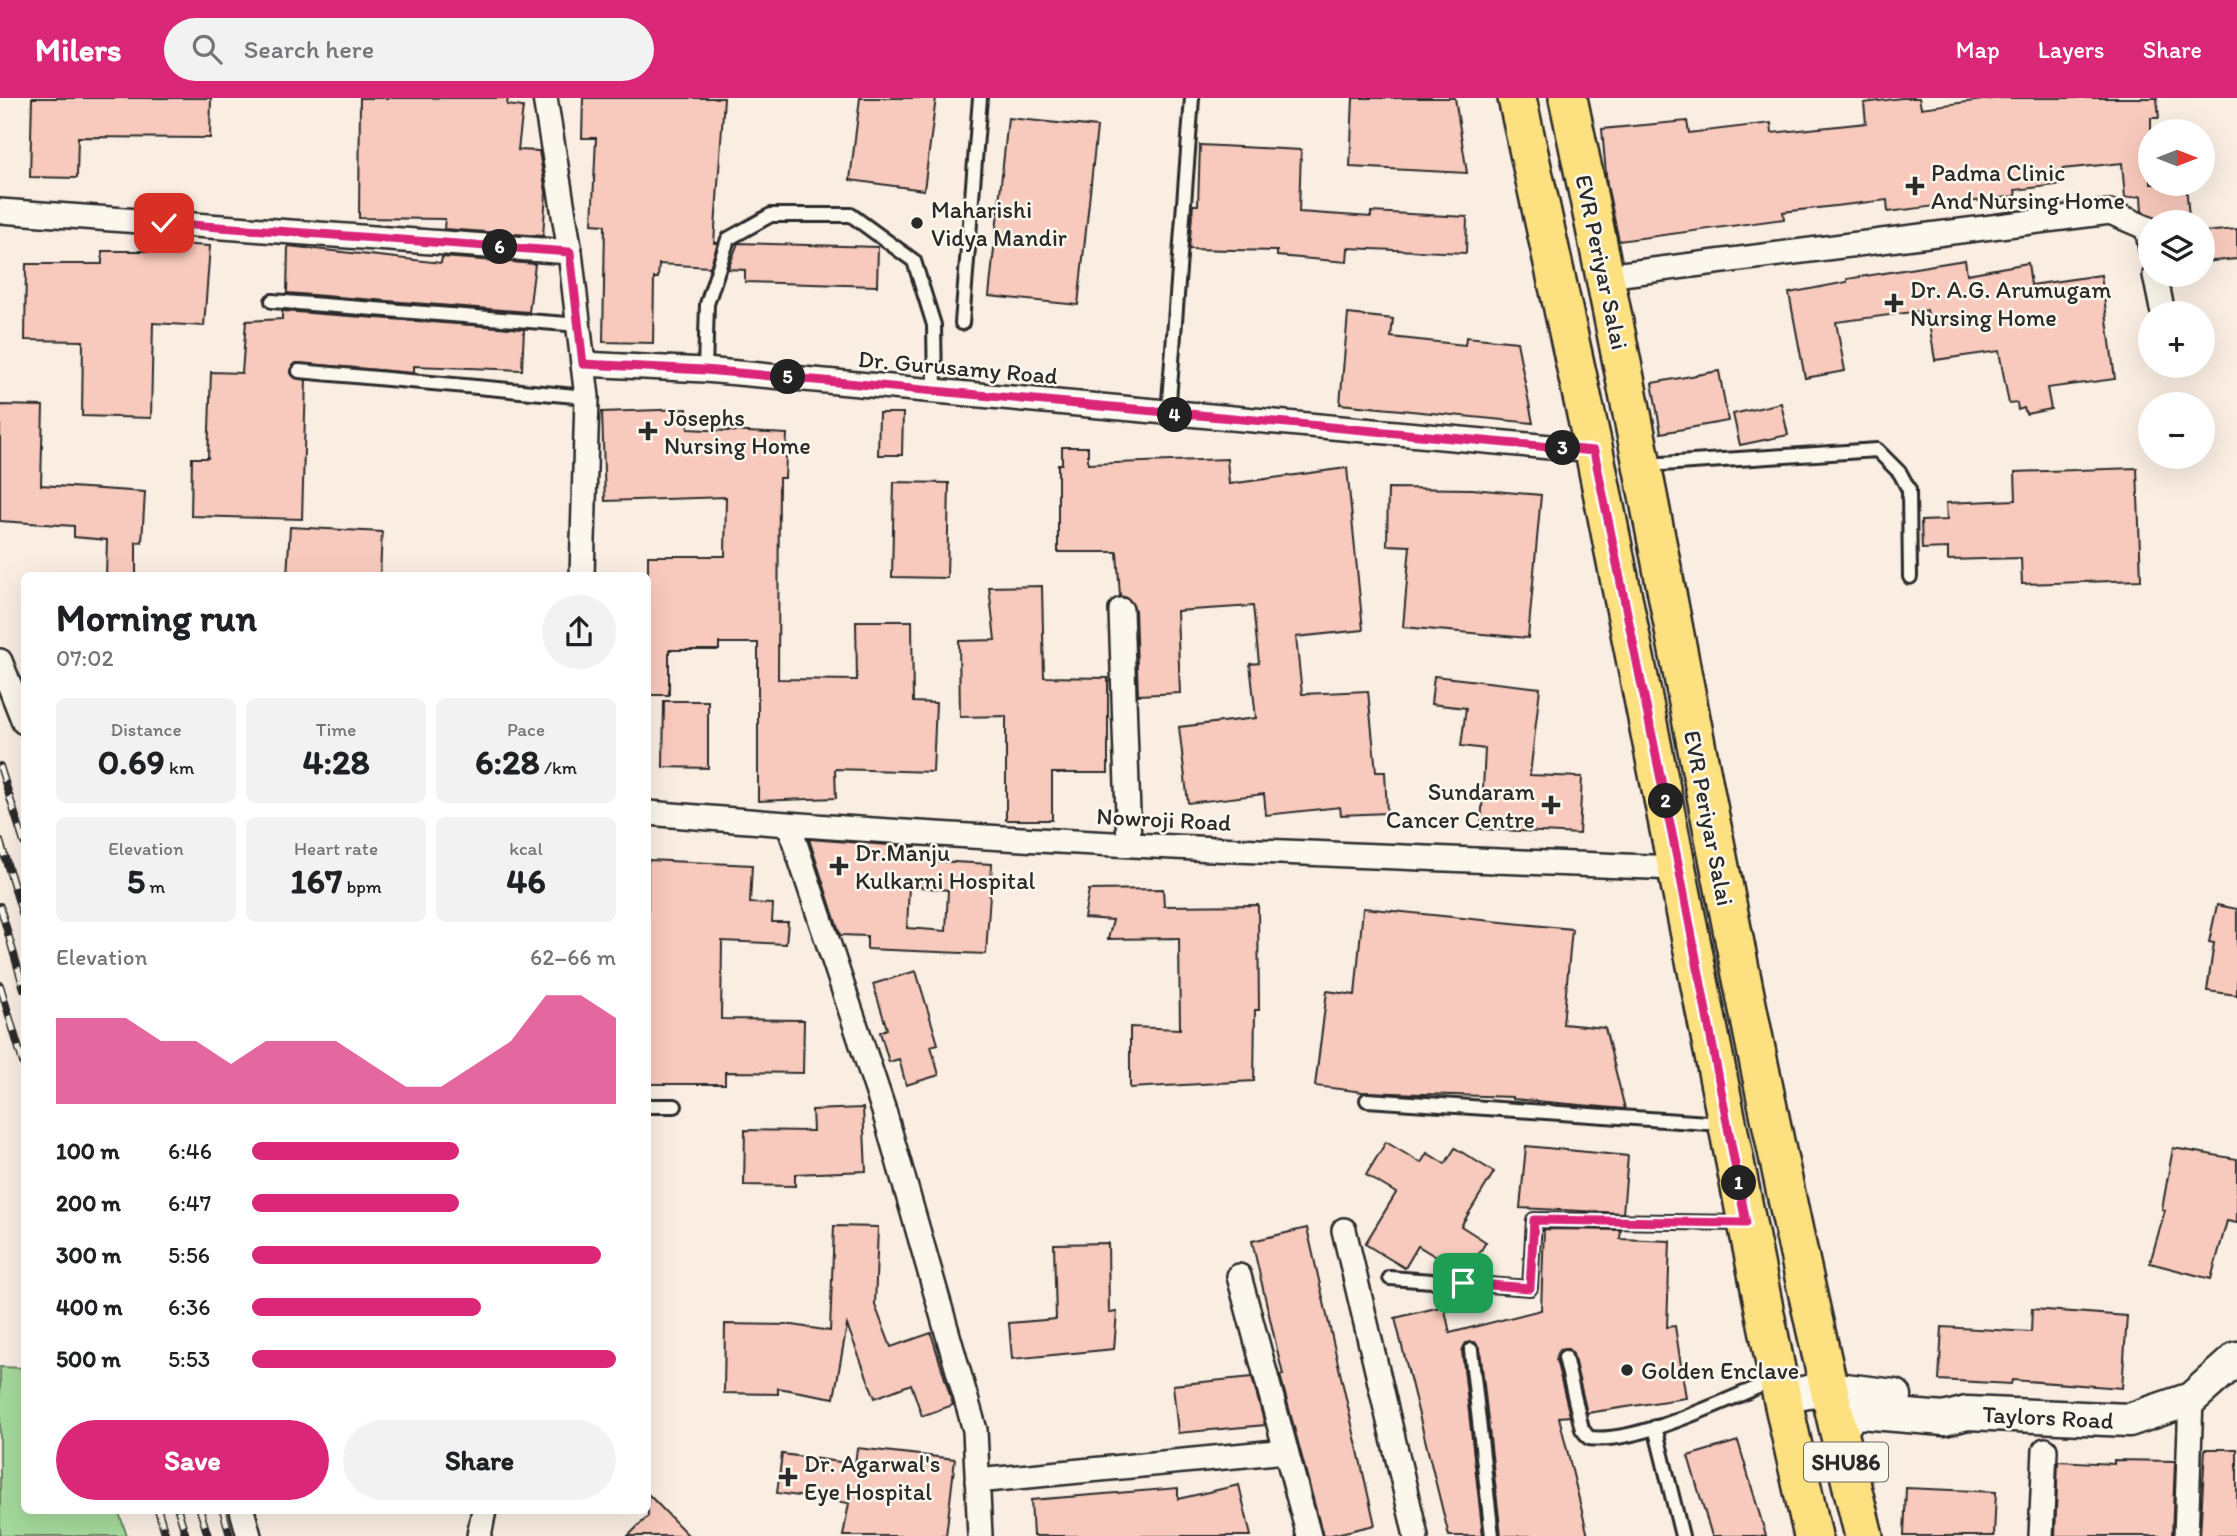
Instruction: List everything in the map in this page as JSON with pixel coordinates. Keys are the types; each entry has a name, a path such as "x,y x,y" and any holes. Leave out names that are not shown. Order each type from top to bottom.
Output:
{"main road":[{"name":"EVR Periyar Salai","path":"1517,98 1594,451 1679,868 1746,1223 1813,1536"},
{"name":"EVR Periyar Salai","path":"1568,98 1606,276 1726,906 1828,1388 1864,1536"}],"street":[{"path":"545,98 570,252 587,397 582,572"},
{"path":"0,211 570,252"},
{"path":"1606,276 2110,212 2138,224"},
{"name":"Dr. Gurusamy Road","path":"583,364 705,370 1594,451"},
{"path":"1121,610 1129,844"},
{"path":"0,661 21,714"},
{"name":"Nowroji Road","path":"651,813 789,825 1129,844 1679,868"},
{"path":"789,825 884,1111 975,1430 980,1536"},
{"path":"1344,1230 1416,1536"},
{"path":"1239,1276 1309,1536"},
{"name":"Taylors Road","path":"1839,1433 1850,1416 1860,1412 1944,1419 1967,1413 2129,1420 2191,1399 2237,1358"},
{"name":"Taylors Road","path":"1780,1388 1828,1388 1947,1403 1967,1413"},
{"path":"2186,1536 2191,1399"},
{"path":"2041,1536 2045,1450"},
{"path":"977,1481 1286,1451"},
{"path":"243,1514 249,1536"},
{"path":"479,1536 483,1514"}],"lane":[{"path":"962,323 980,98"},
{"path":"1168,414 1192,98"},
{"path":"705,370 707,304 728,239 771,215 851,215 914,261 934,325 935,391"},
{"path":"272,301 580,325"},
{"path":"299,371 587,397"},
{"path":"1642,465 1877,450 1900,473 1909,490 1910,577"},
{"path":"1367,1100 1728,1124"},
{"path":"651,1105 675,1106"},
{"path":"1391,1278 1530,1288 1534,1220 1746,1223"},
{"path":"1471,1350 1492,1536"},
{"path":"1565,1357 1582,1429 1589,1438 1616,1439 1780,1388"},
{"path":"1655,1427 1682,1536"}],"green space":[{"path":"0,1367 21,1368 21,1514 119,1514 127,1536 0,1536"}],"building":[{"path":"32,98 211,98 210,138 78,137 77,178 30,177"},
{"path":"360,98 508,98 507,105 523,107 518,150 539,151 546,192 543,236 444,229 445,219 359,218"},
{"path":"583,98 724,98 714,243 718,243 710,267 659,264 658,278 654,278 653,343 603,342 605,225 592,224 596,138 582,138"},
{"path":"860,98 936,98 924,190 850,180"},
{"path":"1353,98 1455,98 1467,173 1350,167"},
{"path":"1919,98 1921,108 1998,98 2157,98 2159,118 2138,119 2138,196 2141,196 2125,198 2122,163 2062,169 2064,184 2015,190 2016,196 1888,212 1887,200 1783,212 1784,219 1619,241 1607,185 1602,129 1687,121 1689,133 1771,123 1772,133 1866,123 1864,103"},
{"path":"1008,118 1097,127 1078,305 989,296"},
{"path":"1200,145 1301,150 1299,212 1371,217 1371,212 1467,217 1466,253 1348,248 1347,262 1277,256 1277,251 1189,249 1193,205 1198,205"},
{"path":"2141,196 2187,196 2188,210 2142,210"},
{"path":"2237,229 2237,259 2215,261 2215,231"},
{"path":"738,243 878,247 877,286 745,282 745,270 728,269"},
{"path":"174,244 210,246 204,326 153,323 151,418 82,416 83,341 25,340 26,264 102,264 102,251 174,251"},
{"path":"288,246 441,263 442,257 535,264 529,312 287,293"},
{"path":"1965,260 1967,274 2028,263 2031,285 2101,275 2115,379 2047,388 2051,409 2026,414 2024,408 2018,410 2017,403 2009,404 1999,351 1935,360 1927,310 1836,322 1845,371 1805,378 1789,293 1847,282 1847,279"},
{"path":"282,311 524,329 522,370 414,366 414,373 296,363 290,370 291,375 306,380 302,519 191,516 192,458 208,458 211,372 242,373 246,321 282,319"},
{"path":"1348,314 1393,319 1391,337 1465,345 1466,337 1517,342 1533,423 1340,404"},
{"path":"1719,371 1728,421 1661,433 1652,383"},
{"path":"1781,403 1788,435 1740,445 1733,414"},
{"path":"0,405 43,406 41,485 145,492 142,542 136,542 136,572 106,572 107,540 74,537 74,526 0,521"},
{"path":"687,409 688,429 787,434 785,478 779,478 778,679 857,680 856,621 912,621 913,702 936,703 933,772 835,769 836,798 758,801 758,643 719,643 719,650 669,650 669,695 651,695 651,572 648,572 648,556 725,556 726,497 605,501 602,412"},
{"path":"879,413 903,413 902,455 878,455"},
{"path":"1062,447 1088,447 1088,464 1227,459 1229,484 1347,468 1363,630 1296,637 1302,694 1368,691 1376,772 1385,772 1387,813 1341,815 1340,807 1266,815 1264,794 1188,803 1179,727 1256,718 1250,664 1259,663 1253,606 1177,611 1180,693 1138,695 1135,610 1128,598 1120,596 1117,552 1058,552 1058,464 1062,464"},
{"path":"2137,468 2141,580 2022,584 2021,558 1948,560 1948,548 1922,549 1921,521 1947,520 1946,503 2016,500 2015,472"},
{"path":"894,482 949,483 947,578 892,577"},
{"path":"1388,488 1472,489 1541,495 1528,638 1403,627 1410,546 1387,545"},
{"path":"290,527 382,532 380,572 287,572"},
{"path":"1042,586 1044,677 1108,678 1108,773 1052,773 1052,820 1006,820 1006,716 960,717 959,641 995,640 989,587"},
{"path":"1434,676 1540,688 1530,775 1582,777 1579,834 1481,829 1485,749 1461,746 1466,708 1431,704"},
{"path":"664,701 708,701 708,768 663,767"},
{"path":"809,839 915,847 915,860 992,864 986,954 867,949 867,936 840,935","holes":["909,886 948,890 946,931 907,928"]},
{"path":"651,860 752,865 750,903 773,904 772,922 788,922 786,944 722,941 721,1019 804,1020 803,1073 725,1072 725,1084 651,1084"},
{"path":"1163,889 1164,906 1258,905 1259,1010 1255,1010 1254,1081 1130,1088 1130,1027 1180,1029 1179,938 1108,939 1113,920 1084,918 1089,890"},
{"path":"2217,905 2237,909 2237,995 2207,991 2214,943 2209,942"},
{"path":"1363,908 1572,929 1563,1024 1605,1028 1625,1109 1513,1097 1363,1092 1315,1086 1327,991 1355,995"},
{"path":"916,971 938,1044 931,1046 939,1075 906,1085 899,1059 889,1062 880,1032 887,1029 873,984"},
{"path":"863,1108 866,1171 795,1174 795,1186 744,1185 745,1130 813,1131 812,1110"},
{"path":"1386,1142 1421,1163 1427,1153 1445,1164 1455,1148 1494,1172 1461,1226 1486,1242 1466,1275 1418,1246 1405,1268 1365,1244 1396,1193 1366,1175"},
{"path":"1526,1146 1628,1156 1623,1213 1520,1208"},
{"path":"2173,1148 2237,1159 2237,1223 2227,1221 2211,1279 2150,1263 2165,1210 2162,1209"},
{"path":"834,1226 878,1227 875,1305 891,1347 931,1333 953,1405 922,1416 911,1384 875,1398 847,1325 834,1398 778,1388 778,1394 724,1393 725,1324 793,1325 830,1331"},
{"path":"1307,1228 1375,1525 1327,1536 1323,1536 1280,1375 1283,1375 1252,1241"},
{"path":"1544,1229 1621,1230 1620,1239 1670,1241 1667,1327 1675,1326 1686,1398 1587,1413 1573,1354 1568,1349 1560,1350 1556,1359 1570,1416 1559,1417 1588,1536 1501,1536 1480,1349 1475,1342 1466,1343 1462,1351 1483,1536 1449,1536 1395,1318 1444,1306 1450,1333 1541,1310"},
{"path":"1108,1243 1109,1313 1117,1312 1114,1349 1012,1359 1009,1323 1056,1319 1054,1244"},
{"path":"2032,1309 2127,1316 2122,1388 2012,1380 2011,1384 1939,1380 1942,1327 2031,1332"},
{"path":"1252,1377 1265,1425 1178,1433 1173,1385"},
{"path":"1738,1441 1766,1536 1712,1536 1688,1456"},
{"path":"857,1448 955,1459 946,1536 843,1536 849,1503 777,1493 782,1454 855,1464"},
{"path":"2205,1449 2237,1449 2237,1536 2200,1536"},
{"path":"2114,1460 2175,1461 2172,1536 2055,1536 2058,1461 2114,1464"},
{"path":"1239,1485 1251,1536 1033,1536 1031,1500 1178,1488 1178,1499"},
{"path":"1906,1488 1996,1492 1994,1536 1904,1536"},
{"path":"651,1497 689,1536 628,1536 651,1514"}],"railway":[{"path":"0,766 21,833"},
{"path":"0,841 21,909"},
{"path":"0,906 21,979"},
{"path":"0,985 21,1056"},
{"path":"159,1514 166,1536"},
{"path":"179,1514 186,1536"},
{"path":"201,1514 208,1536"},
{"path":"224,1514 230,1536"}],"place":[{"name":"Padma Clinic And Nursing Home","path":"1915,186"},
{"name":"Maharishi Vidya Mandir","path":"917,223"},
{"name":"Dr. A.G. Arumugam Nursing Home","path":"1894,303"},
{"name":"Josephs Nursing Home","path":"648,431"},
{"name":"Sundaram Cancer Centre","path":"1551,805"},
{"name":"Dr.Manju Kulkarni Hospital","path":"839,866"},
{"name":"Golden Enclave","path":"1627,1370"},
{"name":"Dr. Agarwal's Eye Hospital","path":"788,1477"}],"route":[{"path":"164,223 570,252 583,364 705,370 1594,451 1679,868 1746,1223 1534,1220 1530,1288 1463,1283"}]}
